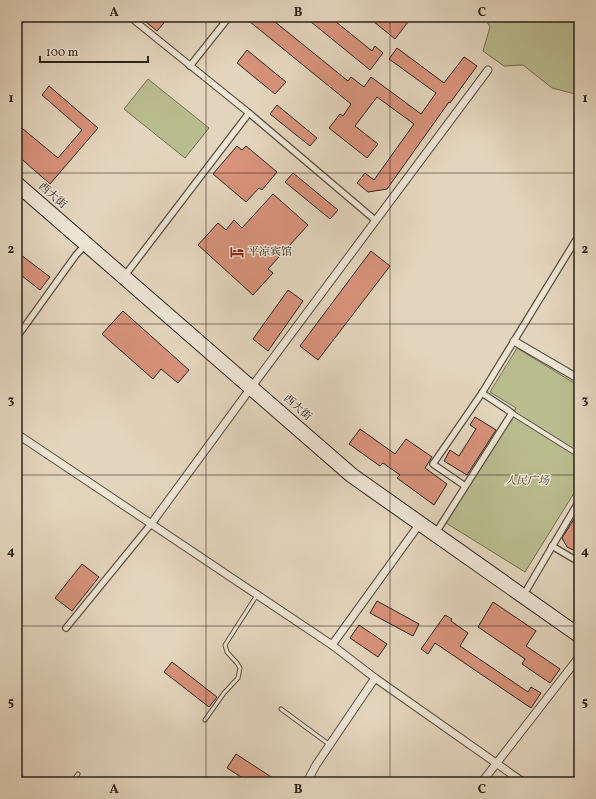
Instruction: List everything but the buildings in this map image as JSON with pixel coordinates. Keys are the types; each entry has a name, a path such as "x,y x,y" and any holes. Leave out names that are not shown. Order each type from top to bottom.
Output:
{"main road":[{"name":"西大街","path":"17,180 86,244 126,274 350,478 420,524 523,596 579,632"},
{"name":"西大街","path":"17,188 86,244 251,387"},
{"name":"西大街","path":"420,524 437,531 579,639"}],"street":[{"path":"17,26 22,17"},
{"path":"130,17 249,113 375,220"},
{"path":"190,66 229,17"},
{"path":"66,628 151,524 251,387 488,70"},
{"path":"126,274 249,113"},
{"path":"465,486 433,464 482,393 579,235"},
{"path":"17,337 86,244"},
{"path":"514,341 579,379"},
{"path":"482,393 579,455"},
{"path":"437,531 512,413"},
{"path":"17,434 332,645 523,782"},
{"path":"523,596 579,501"},
{"path":"332,645 420,524"},
{"path":"552,546 579,562"},
{"path":"482,782 579,657"},
{"path":"307,782 316,765 376,678"},
{"path":"17,776 23,782"}],"lane":[{"path":"205,720 224,693 238,678 240,668 227,652 224,645 257,595"},
{"path":"280,709 330,745"},
{"path":"72,782 78,774"}],"green space":[{"path":"484,17 579,17 579,95 552,88 523,65 504,66 483,51 490,27"},
{"path":"148,79 209,128 185,158 124,109"},
{"name":"人民广场","path":"517,348 579,386 579,485 525,572 446,523 516,408 490,392"}],"place":[{"name":"平凉宾馆","path":"237,252"}]}
